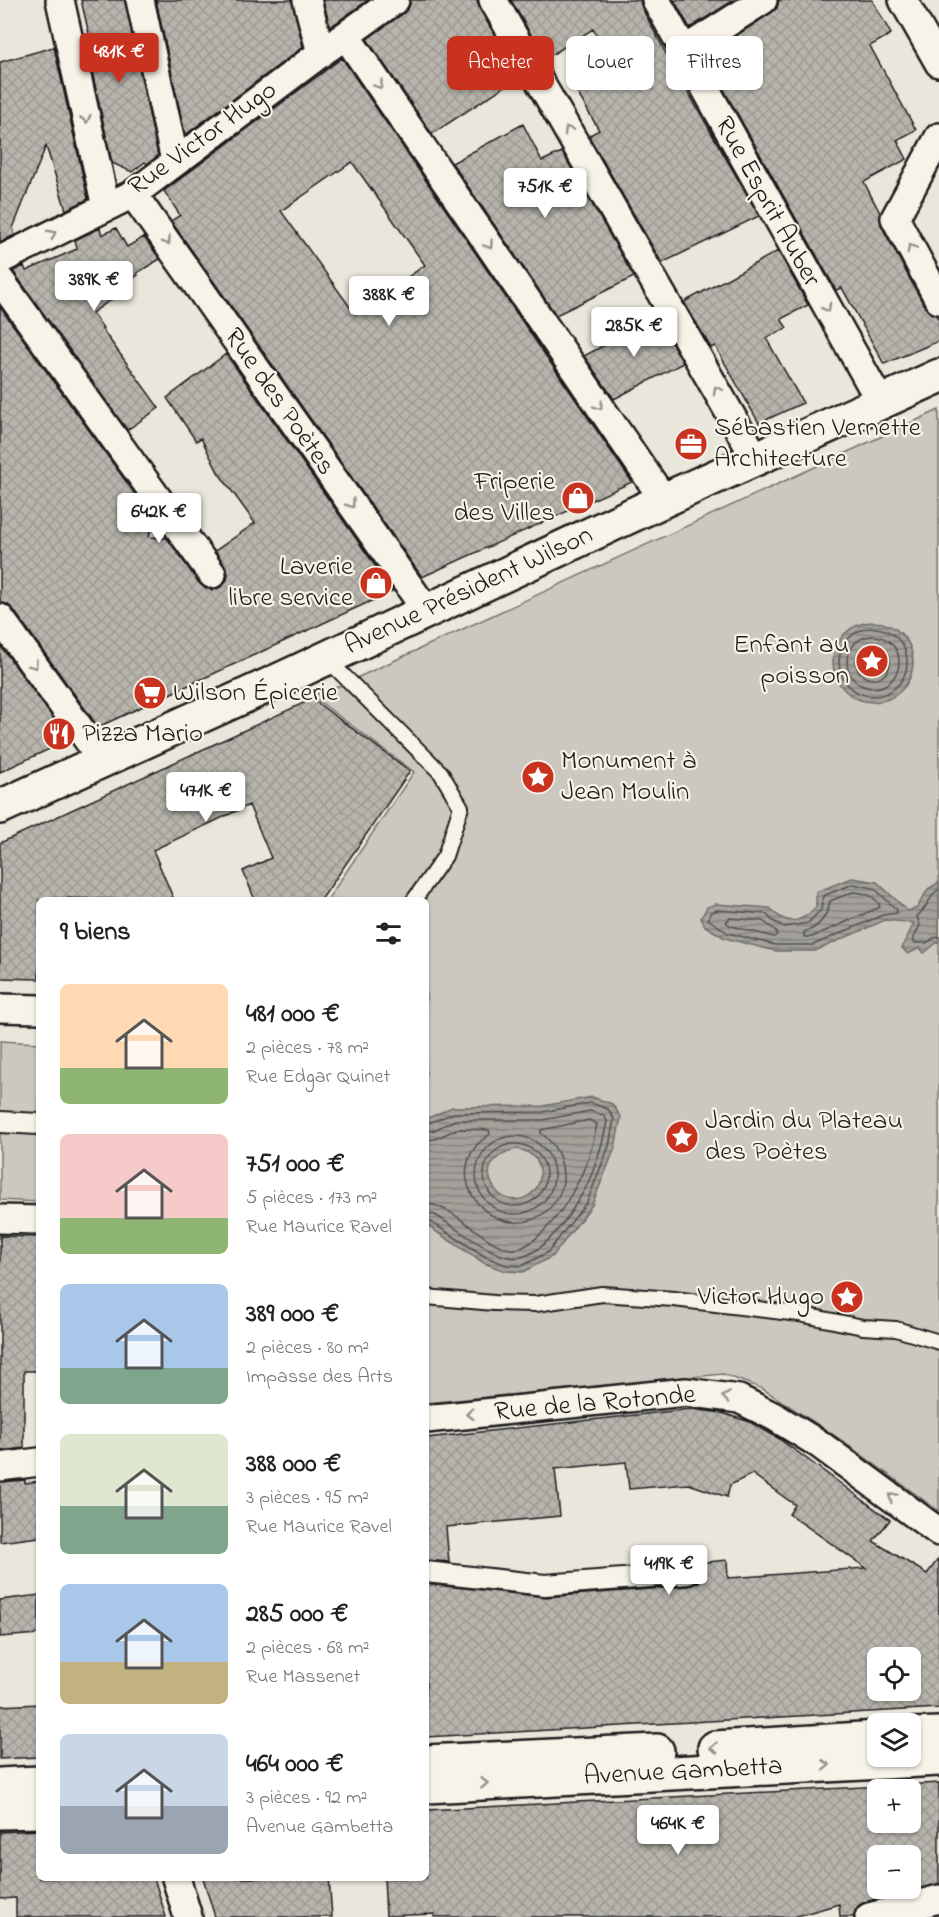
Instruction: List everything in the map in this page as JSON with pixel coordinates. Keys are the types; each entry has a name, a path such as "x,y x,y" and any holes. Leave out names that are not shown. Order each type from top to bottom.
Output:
{"street":[{"path":"60,0 106,207"},
{"path":"140,0 175,161"},
{"path":"307,0 321,53"},
{"name":"Rue Victor Hugo","path":"0,260 133,194 395,0"},
{"path":"494,0 756,459"},
{"name":"Rue Esprit Auber","path":"656,0 675,36"},
{"path":"707,36 763,0"},
{"path":"903,0 939,63"},
{"path":"346,36 664,500"},
{"name":"Rue Esprit Auber","path":"705,90 881,403"},
{"path":"939,137 895,218 939,300"},
{"name":"Rue des Poètes","path":"133,194 426,610"},
{"path":"0,280 212,574"},
{"name":"Avenue Président Wilson","path":"0,807 664,500 939,376"},
{"path":"0,618 103,761"},
{"path":"0,1008 36,1009"},
{"path":"0,1122 36,1124"},
{"path":"0,1219 36,1220"},
{"name":"Rue de la Rotonde","path":"429,1419 686,1392 739,1399 775,1417 819,1444 939,1532"},
{"path":"0,1467 36,1462"},
{"path":"429,1572 545,1585 688,1574"},
{"path":"921,1735 939,1734"},
{"name":"Avenue Gambetta","path":"429,1786 748,1757 867,1739"},
{"name":"Avenue Gambetta","path":"429,1762 748,1757 939,1759"},
{"path":"0,1785 36,1783"},
{"path":"0,1812 36,1811"},
{"path":"177,1881 188,1917"},
{"path":"869,1917 898,1913 939,1899"}],"lane":[{"path":"326,658 441,773 461,807 446,856 416,897"},
{"path":"429,1297 536,1304 602,1294 674,1299 799,1314 863,1327 896,1329 939,1342"}],"shaded area":[{"name":"Jardin du Plateau des Poètes","path":"939,410 939,1511 837,1437 763,1389 723,1374 429,1403 429,897 329,897 414,772 312,696 339,686"},
{"path":"0,1041 36,1043 36,1202 0,1200"}],"water":[{"path":"873,622 888,625 901,634 910,647 913,662 910,677 901,690 888,699 873,702 858,699 845,690 836,677 833,662 836,647 845,634 858,625"},
{"path":"852,878 877,882 908,911 917,908 928,889 939,882 939,941 924,953 920,948 908,954 902,948 914,923 885,920 815,951 775,951 725,938 705,926 701,918 707,907 716,904 770,908 781,918 799,920 816,907 816,892"},
{"path":"592,1097 612,1104 621,1117 615,1148 592,1205 553,1256 523,1272 505,1271 484,1263 429,1227 429,1118 452,1107 543,1106","holes":["517,1149 526,1151 537,1160 540,1180 530,1195 522,1199 506,1198 498,1193 492,1184 489,1171 491,1165 505,1153"]}],"building":[{"path":"81,0 125,0 158,156 132,172 112,163 85,39 90,38"},
{"path":"156,0 292,0 303,47 185,135"},
{"path":"323,0 368,0 330,27"},
{"path":"411,0 477,0 479,8 495,36 447,36 447,90 499,90 432,134 367,39 409,7"},
{"path":"511,0 640,0 666,53 666,90 687,90 759,216 662,263 590,138 590,135 599,130 578,94 585,90 654,90 654,36 597,36 593,29 582,36 566,36 566,46 554,53 554,36 532,36"},
{"path":"674,0 734,0 690,28"},
{"path":"779,0 872,0 891,34 870,46 916,130 897,140 907,159 864,182 880,213 881,225 925,307 939,320 939,341 884,364 842,288 836,290 724,90 763,90 763,36 736,36 777,8"},
{"path":"54,47 88,199 66,210 46,146 13,228 15,235 0,242 0,62"},
{"path":"342,58 632,482 422,577 171,221 180,215 164,191","holes":["352,162 425,265 355,314 281,211"]},
{"path":"523,124 542,161 562,152 634,277 556,315 452,163"},
{"path":"100,228 102,235 116,228 127,247 144,237 160,259 137,273 138,275 119,288 122,292 92,313 159,408 127,430 13,271 24,266 26,271 77,249 75,240"},
{"path":"778,251 808,305 781,319 787,328 766,338 803,403 759,423 715,346 711,348 684,302"},
{"path":"0,307 153,519 149,537 167,538 205,588 213,590 221,587 227,580 228,573 225,565 215,551 255,523 218,472 201,438 196,441 167,398 226,354 393,591 98,727 13,609 7,604 0,603"},
{"path":"657,317 683,363 614,399 584,356"},
{"path":"0,645 69,740 0,772"},
{"path":"312,699 410,771 323,897 254,897 243,871 271,858 249,805 153,850 173,897 36,897 36,979 0,978 0,843"},
{"path":"0,1236 36,1237 36,1371 24,1371 24,1448 0,1451"},
{"path":"691,1409 722,1413 750,1422 778,1438 890,1520 873,1541 927,1574 939,1558 939,1708 429,1737 429,1584 546,1597 689,1586 699,1582 700,1574 697,1563 727,1560 728,1578 866,1568 789,1514 795,1505 752,1474 730,1485 727,1497 689,1484 629,1489 626,1462 555,1469 560,1516 446,1527 449,1562 429,1560 429,1438"},
{"path":"36,1481 36,1537 0,1542 0,1482"},
{"path":"36,1595 36,1634 0,1637 0,1600"},
{"path":"36,1704 36,1757 0,1759 0,1706"},
{"path":"939,1783 939,1884 921,1888 921,1845 867,1845 867,1899 877,1899 858,1906 854,1917 840,1917 839,1904 794,1917 434,1917 434,1914 386,1916 384,1881 429,1881 429,1810 867,1787 867,1833 921,1833 921,1784"},
{"path":"36,1830 36,1881 155,1881 166,1917 16,1917 16,1898 0,1899 0,1832"},
{"path":"204,1881 329,1881 332,1917 215,1917"}],"place":[{"name":"Sébastien Vernette Architecture","path":"691,444"},
{"name":"Friperie des Villes","path":"578,498"},
{"name":"Laverie libre service","path":"376,583"},
{"name":"Enfant au poisson","path":"872,661"},
{"name":"Wilson Épicerie","path":"150,693"},
{"name":"Pizza Mario","path":"59,734"},
{"name":"Monument à Jean Moulin","path":"538,777"},
{"name":"Jardin du Plateau des Poètes","path":"682,1137"},
{"name":"Victor Hugo","path":"847,1297"}]}
